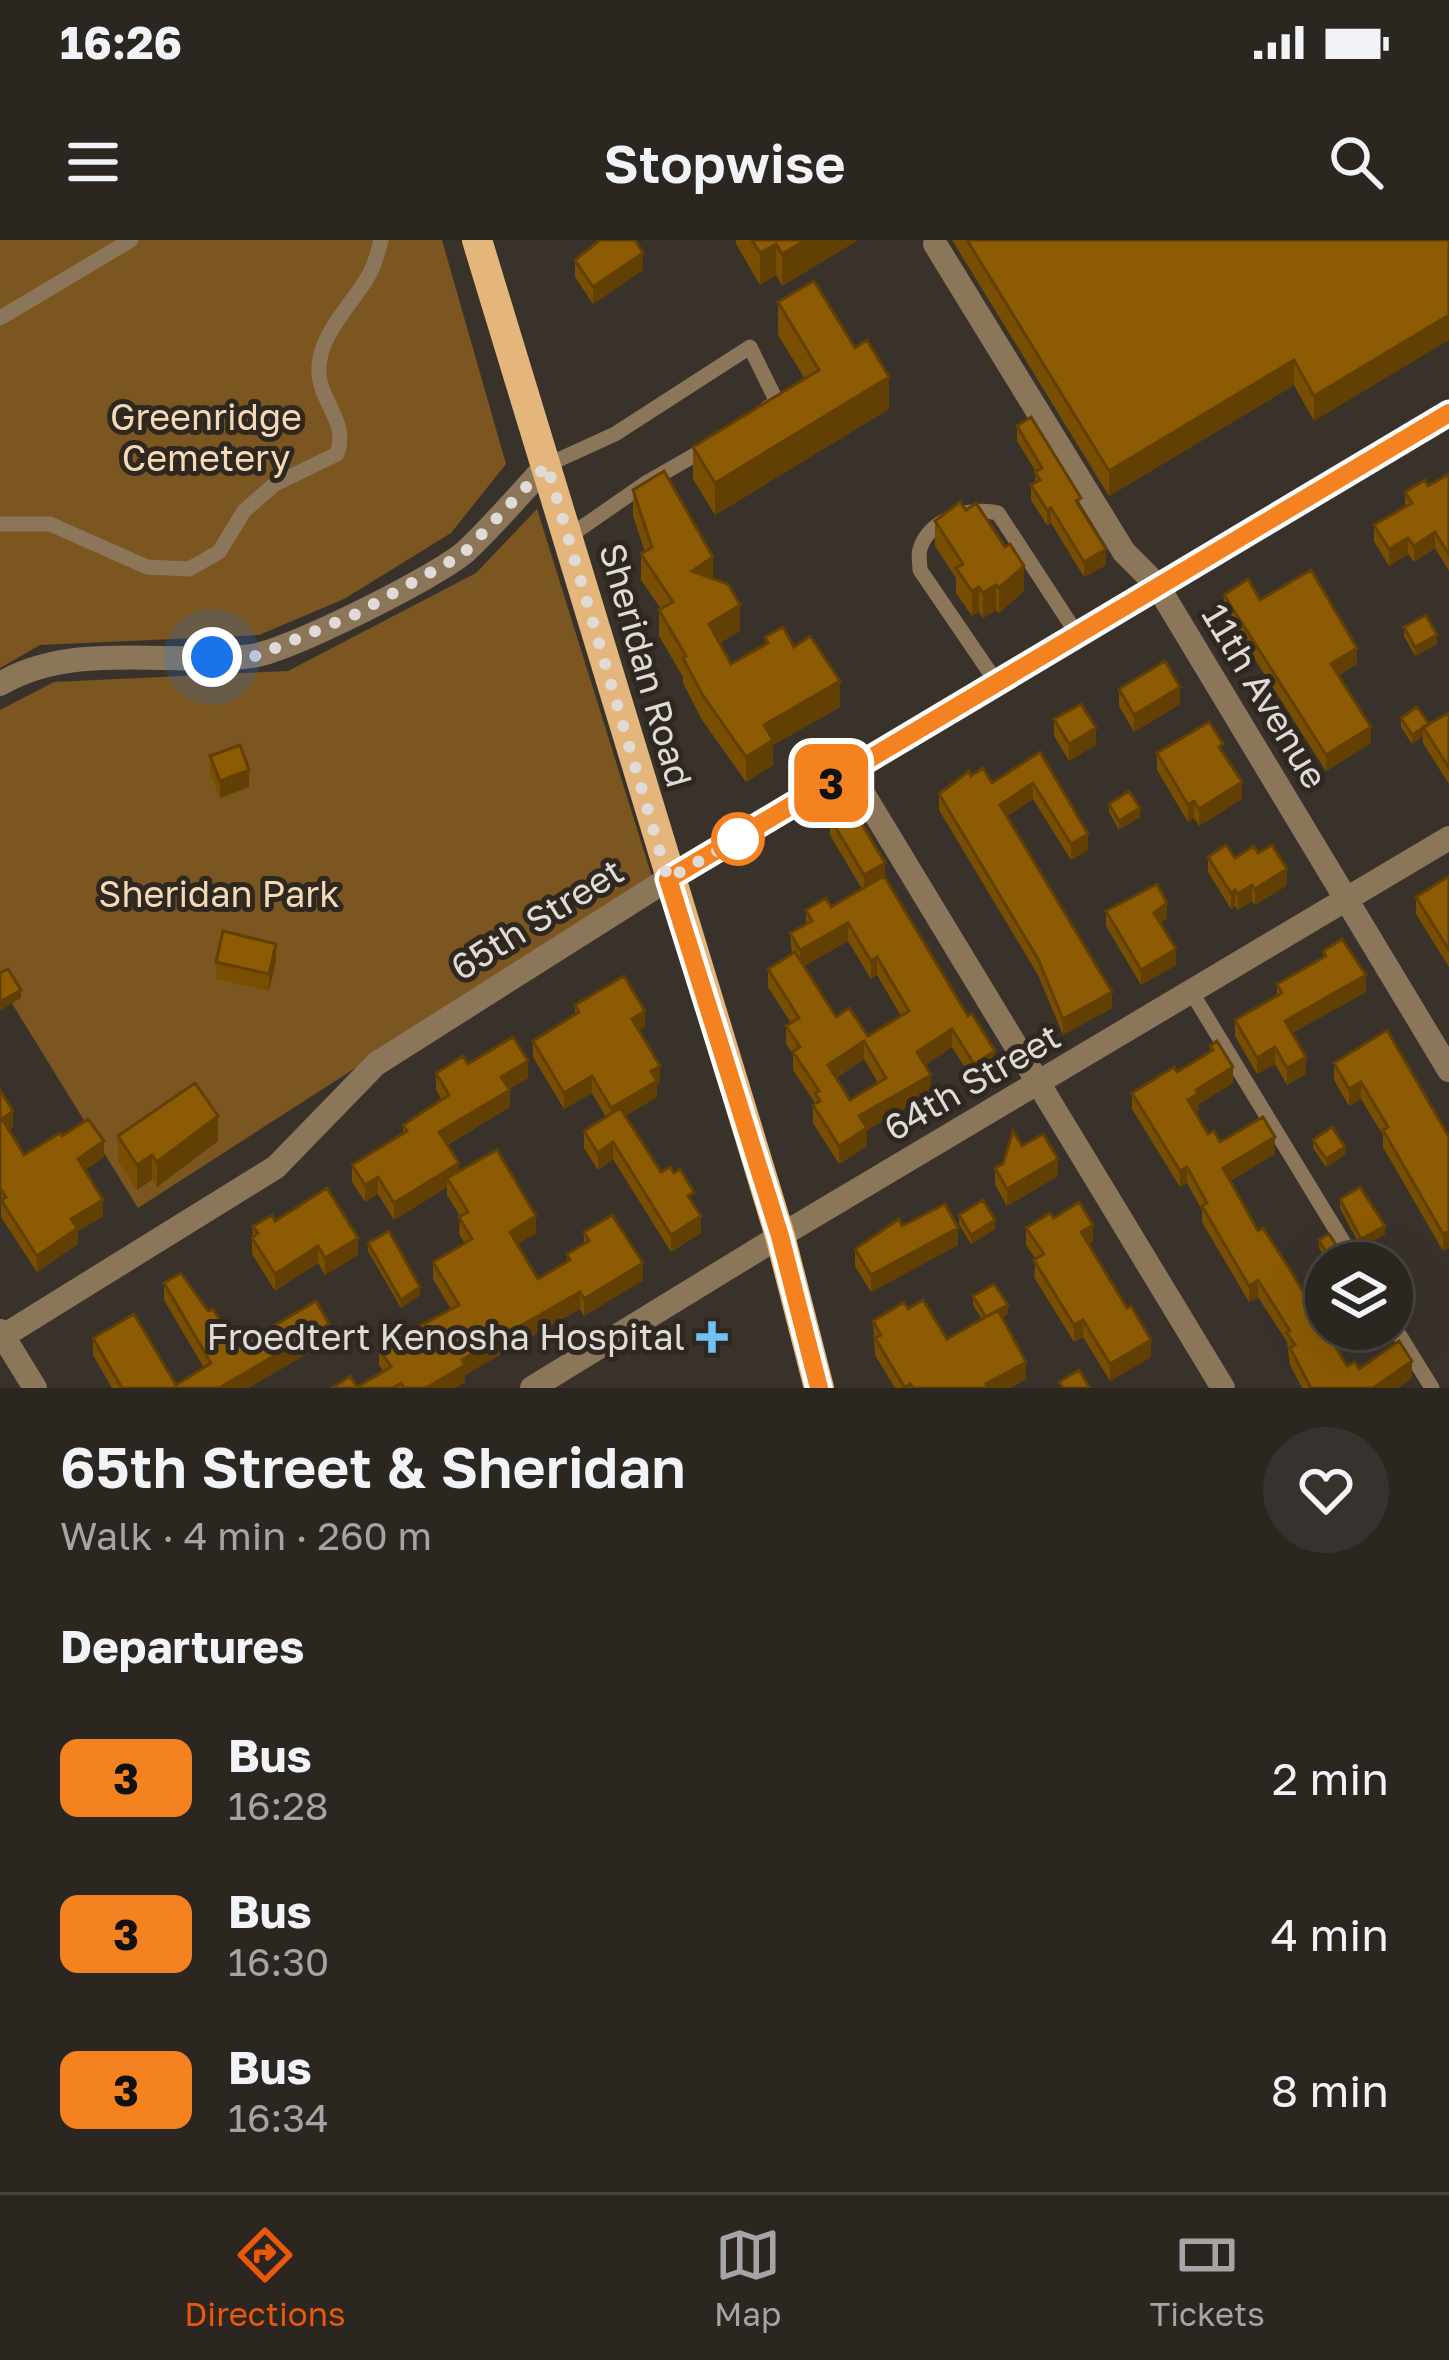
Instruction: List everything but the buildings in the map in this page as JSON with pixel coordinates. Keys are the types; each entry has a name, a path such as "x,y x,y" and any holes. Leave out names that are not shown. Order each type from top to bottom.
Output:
{"main road":[{"name":"Sheridan Road","path":"477,240 780,1236 819,1388"}],"street":[{"name":"11th Avenue","path":"934,242 1124,553 1157,586 1449,1070"},
{"name":"65th Street","path":"1,1335 277,1167 376,1064 668,879 1449,413"},
{"path":"0,684 22,671 79,660 256,656 356,614 462,555 547,465"},
{"path":"850,772 1223,1388"},
{"name":"64th Street","path":"532,1388 1449,838"},
{"path":"1,1335 35,1388"}],"lane":[{"path":"0,318 131,240"},
{"path":"0,524 50,524 146,567 189,569 219,552 244,512 275,484 337,454 342,441 319,373 330,333 371,272 382,240"},
{"path":"547,465 615,434 750,347 777,402 758,414"},
{"path":"568,537 646,483 722,439"},
{"path":"997,683 920,570 920,547 933,530 964,511 998,513 1077,634"},
{"path":"1192,993 1343,1242"},
{"path":"1409,1350 1432,1388"}],"green space":[{"name":"Greenridge Cemetery","path":"0,240 442,240 506,464 451,533 344,599 259,635 40,645 0,668"},
{"name":"Sheridan Park","path":"537,509 652,877 138,1208 0,984 0,710 54,682 288,671 476,573"}],"bus line":[{"name":"3","path":"819,1388 780,1236 668,879 1449,413"}],"place":[{"name":"Froedtert Kenosha Hospital","path":"712,1337"}],"route":[{"path":"212,657 256,656 356,614 462,555 547,465 668,879 753,830 738,839"}]}
